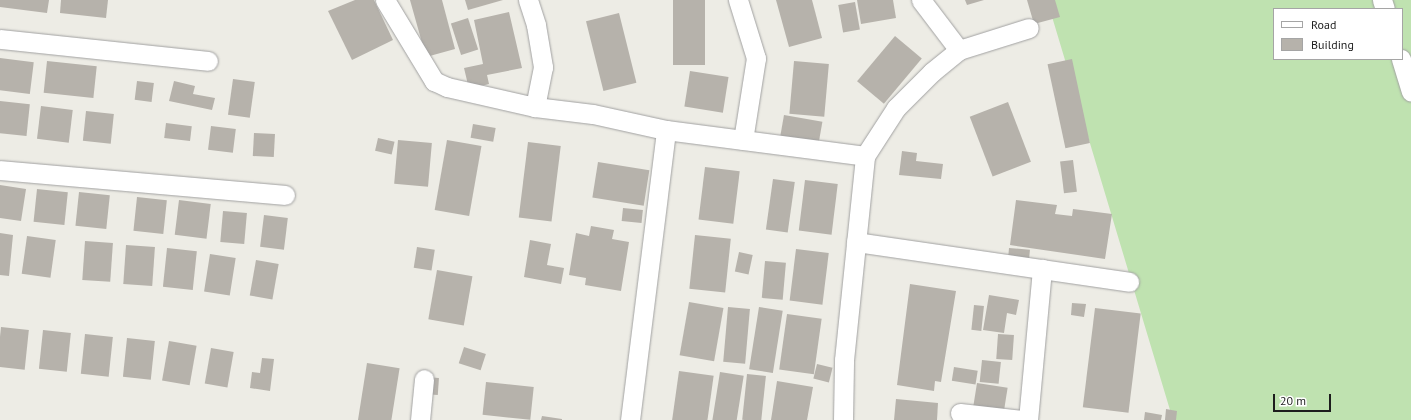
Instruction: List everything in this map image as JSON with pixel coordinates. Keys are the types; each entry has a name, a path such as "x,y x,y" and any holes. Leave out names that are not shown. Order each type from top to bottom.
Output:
{"street":[{"path":"385,0 434,81 447,87 535,108 593,114 666,130 865,156"},
{"path":"528,0 536,25 543,67 535,108"},
{"path":"738,0 756,58 743,140"},
{"path":"922,0 959,50"},
{"path":"843,420 844,360 865,156 896,108 932,72 959,50 1029,28"},
{"path":"0,39 208,61"},
{"path":"1400,60 1411,92"},
{"path":"630,420 666,130"},
{"path":"0,170 284,195"},
{"path":"856,242 1129,282"},
{"path":"1028,420 1042,269"},
{"path":"420,420 424,379"},
{"path":"960,413 1022,420"}],"green space":[{"path":"1047,0 1411,0 1411,420 1173,420"}],"building":[{"path":"0,0 49,0 47,13 0,7"},
{"path":"61,0 108,0 106,18 60,13"},
{"path":"355,0 374,0 393,40 352,60 328,11"},
{"path":"410,0 442,0 455,49 426,57"},
{"path":"465,0 503,0 468,10"},
{"path":"673,0 705,0 705,65 673,65"},
{"path":"776,0 812,0 822,38 789,47"},
{"path":"857,0 893,0 896,18 861,24"},
{"path":"965,0 984,0 967,5"},
{"path":"1027,0 1055,0 1060,17 1034,24"},
{"path":"855,2 860,30 843,33 838,5"},
{"path":"509,12 522,68 487,75 489,84 469,89 464,68 483,64 474,20"},
{"path":"619,13 636,83 603,91 586,21"},
{"path":"468,18 478,49 461,55 451,24"},
{"path":"895,36 922,58 884,104 857,81"},
{"path":"0,58 34,62 30,94 0,90"},
{"path":"1072,59 1090,143 1065,148 1048,64"},
{"path":"47,61 97,66 93,98 44,93"},
{"path":"794,61 829,64 824,117 789,114"},
{"path":"690,71 729,77 723,113 684,107"},
{"path":"233,79 255,82 250,118 228,115"},
{"path":"137,81 154,83 152,102 135,100"},
{"path":"174,81 195,86 193,94 215,98 212,110 169,101"},
{"path":"0,101 30,104 26,136 0,133"},
{"path":"1008,102 1031,162 993,176 970,117"},
{"path":"41,106 73,110 69,143 37,139"},
{"path":"86,111 114,114 111,144 83,141"},
{"path":"784,115 822,122 819,143 780,137"},
{"path":"166,123 192,126 190,141 164,138"},
{"path":"473,124 496,128 493,142 471,138"},
{"path":"211,126 236,129 233,153 208,150"},
{"path":"254,133 275,134 274,157 253,156"},
{"path":"378,138 395,142 392,154 375,151"},
{"path":"398,140 432,143 428,187 394,184"},
{"path":"447,140 481,146 469,216 435,210"},
{"path":"528,142 561,146 551,221 519,217"},
{"path":"902,151 917,153 916,161 943,164 941,179 899,175"},
{"path":"1073,160 1077,192 1064,193 1060,162"},
{"path":"598,162 649,170 644,206 592,198"},
{"path":"705,167 740,171 733,224 699,220"},
{"path":"773,179 795,182 788,233 766,230"},
{"path":"805,180 838,184 832,235 799,231"},
{"path":"0,185 26,189 21,221 0,218"},
{"path":"37,189 68,192 64,225 34,222"},
{"path":"79,192 110,195 106,229 75,226"},
{"path":"137,197 167,200 163,234 133,231"},
{"path":"179,200 211,204 206,239 175,235"},
{"path":"1016,200 1057,205 1055,214 1072,216 1073,209 1112,214 1105,259 1010,245"},
{"path":"623,208 643,210 642,223 622,221"},
{"path":"223,211 247,213 244,244 220,242"},
{"path":"264,215 288,218 284,250 260,247"},
{"path":"591,226 614,230 612,239 629,242 621,291 585,285 586,278 569,275 576,233 589,236"},
{"path":"0,233 13,235 9,276 0,275"},
{"path":"695,235 731,239 725,292 689,289"},
{"path":"27,236 56,240 50,278 22,274"},
{"path":"530,240 551,244 547,265 564,268 561,284 524,277"},
{"path":"85,241 113,243 110,282 82,280"},
{"path":"126,245 155,247 152,286 123,284"},
{"path":"417,247 435,250 431,271 414,268"},
{"path":"167,248 197,251 193,290 163,287"},
{"path":"1009,248 1030,250 1029,261 1008,259"},
{"path":"796,249 829,253 822,305 790,301"},
{"path":"739,252 753,255 749,274 735,272"},
{"path":"210,254 236,258 230,296 204,292"},
{"path":"256,260 279,264 272,299 250,295"},
{"path":"765,261 786,263 783,300 762,298"},
{"path":"437,270 472,276 464,325 428,319"},
{"path":"910,284 956,291 941,382 935,381 934,391 897,385"},
{"path":"989,295 1019,300 1016,315 1007,313 1004,333 983,330"},
{"path":"689,302 723,308 714,361 680,355"},
{"path":"1072,303 1086,304 1084,317 1071,315"},
{"path":"974,305 984,306 981,331 971,330"},
{"path":"728,307 750,309 745,364 723,362"},
{"path":"759,307 783,311 773,373 749,369"},
{"path":"1095,308 1141,314 1128,413 1083,407"},
{"path":"787,314 822,319 814,374 779,369"},
{"path":"1,327 29,330 25,370 0,367"},
{"path":"43,330 71,333 67,372 39,369"},
{"path":"85,334 113,337 109,377 81,374"},
{"path":"998,334 1014,335 1012,360 996,359"},
{"path":"127,338 155,341 151,380 123,377"},
{"path":"169,341 197,346 190,385 162,380"},
{"path":"464,347 486,354 481,370 459,363"},
{"path":"211,348 234,352 227,387 205,383"},
{"path":"262,358 274,359 270,391 250,388 252,372 260,373"},
{"path":"982,360 1001,362 999,384 980,382"},
{"path":"367,363 400,368 391,420 358,420"},
{"path":"817,364 833,368 829,382 813,379"},
{"path":"954,367 978,371 976,385 952,381"},
{"path":"679,371 714,376 707,420 672,420"},
{"path":"720,372 744,376 737,420 712,420"},
{"path":"747,374 766,376 761,420 742,420"},
{"path":"425,377 439,378 438,395 424,394"},
{"path":"777,381 813,387 807,420 771,420"},
{"path":"486,382 534,387 530,420 483,415"},
{"path":"977,383 1008,388 1004,412 973,407"},
{"path":"896,399 938,403 937,420 894,420"},
{"path":"1166,409 1177,411 1176,420 1165,420"},
{"path":"1145,412 1162,415 1161,420 1144,420"},
{"path":"542,416 562,419 562,420 541,420"}]}
